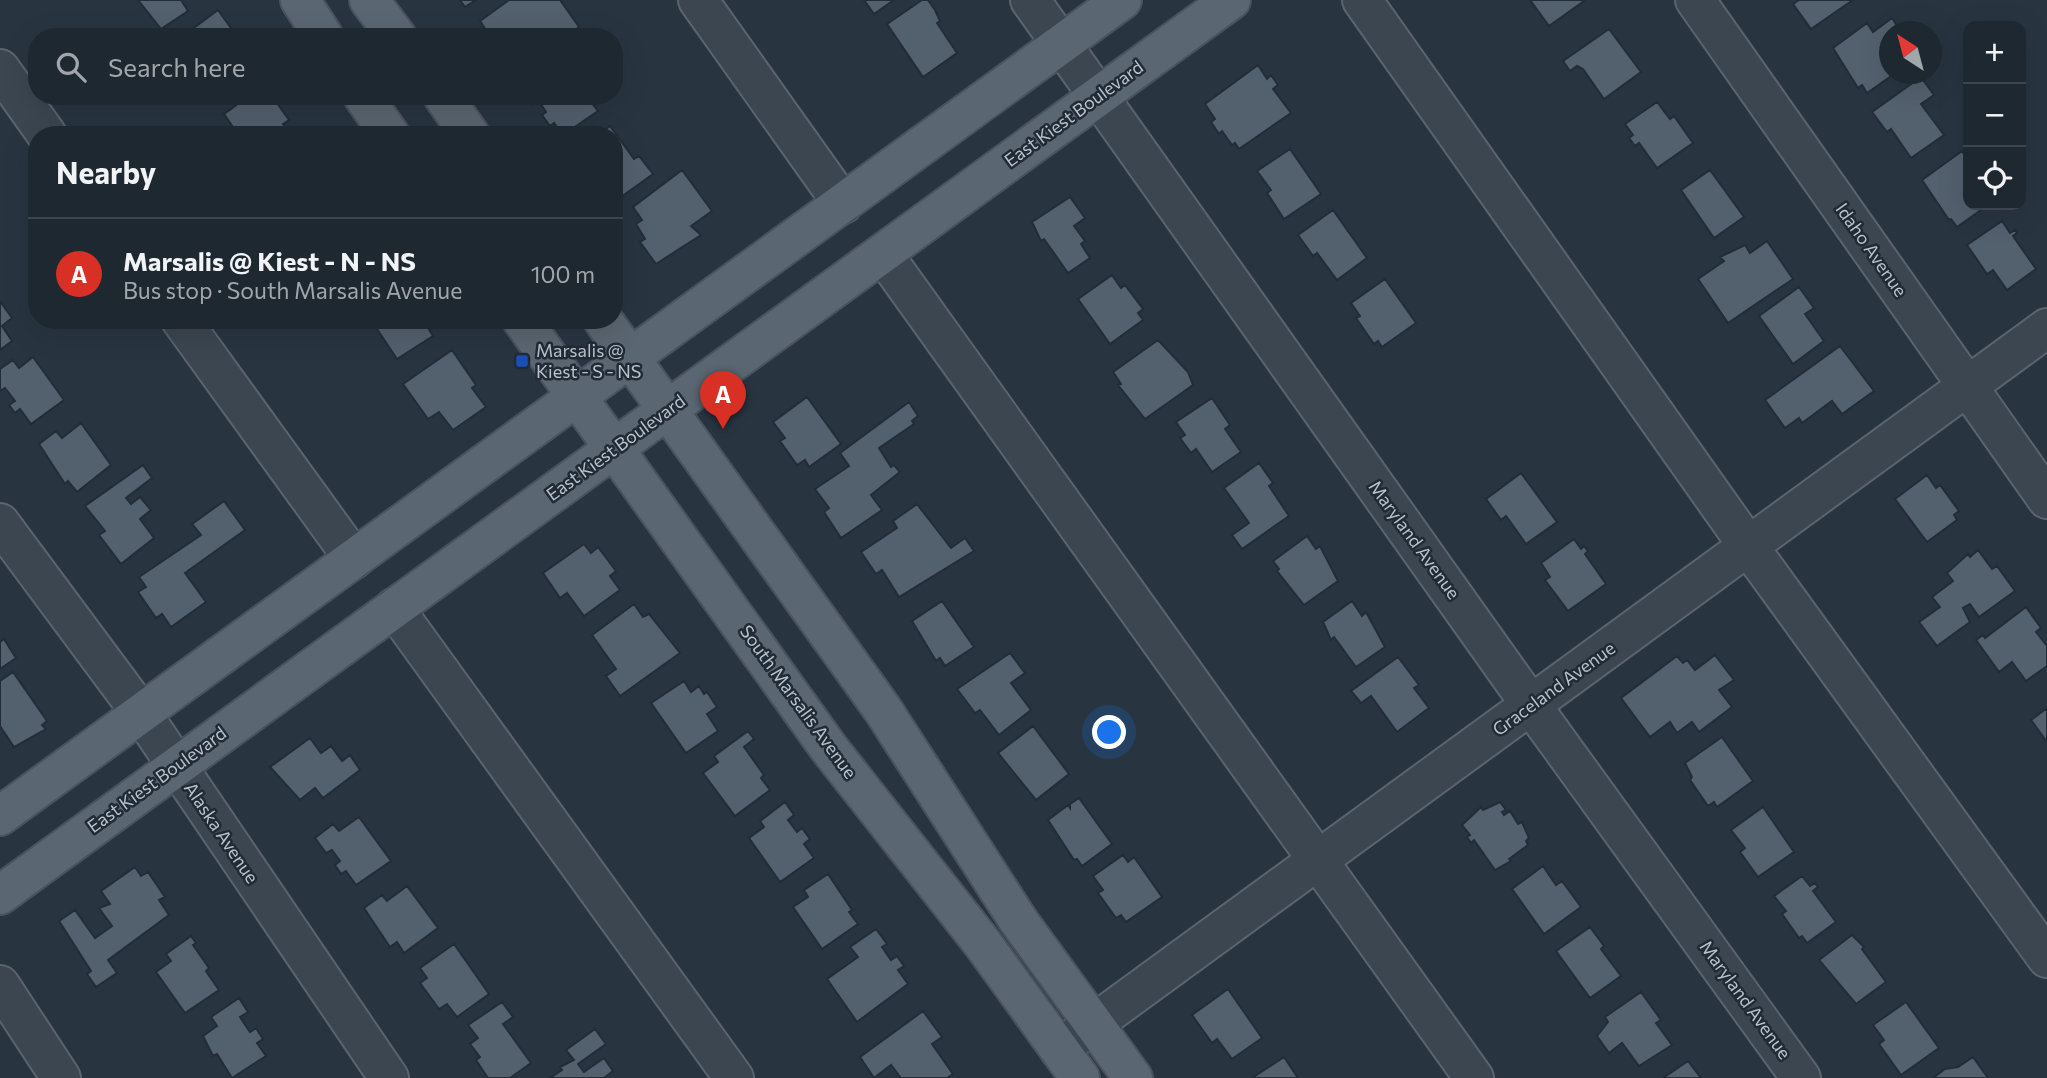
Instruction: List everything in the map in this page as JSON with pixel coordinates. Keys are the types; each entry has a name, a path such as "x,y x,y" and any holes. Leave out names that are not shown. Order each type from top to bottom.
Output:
{"main road":[{"path":"300,0 318,28"},
{"path":"369,0 390,28"},
{"path":"0,816 1122,0"},
{"name":"East Kiest Boulevard","path":"0,895 1231,0"},
{"path":"369,105 384,126"},
{"path":"449,105 464,126"},
{"name":"South Marsalis Avenue","path":"529,329 828,747 983,944 1070,1063"},
{"path":"610,329 883,710 1018,919 1133,1078"}],"street":[{"path":"698,0 843,204"},
{"name":"Maryland Avenue","path":"1030,0 1097,98 1531,705 1801,1078"},
{"path":"1362,0 1749,547 2047,958"},
{"name":"Idaho Avenue","path":"1695,0 2047,499"},
{"path":"0,69 41,126"},
{"path":"883,254 1474,1078"},
{"name":"Graceland Avenue","path":"1070,1063 1094,1024 2047,328"},
{"path":"188,329 354,559"},
{"name":"Alaska Avenue","path":"0,523 141,713 389,1078"},
{"path":"394,608 734,1078"},
{"path":"0,985 61,1078"}],"building":[{"path":"138,0 181,0 188,11 160,28"},
{"path":"460,0 476,0 465,7"},
{"path":"509,0 560,0 579,27 485,28 480,21"},
{"path":"864,0 894,0 874,14"},
{"path":"922,0 928,0 935,10 940,21 937,23 957,53 923,77 887,24"},
{"path":"1530,0 1583,0 1584,1 1549,26"},
{"path":"1799,0 1853,0 1811,29 1793,4"},
{"path":"218,10 231,28 194,28"},
{"path":"1867,23 1873,32 1879,28 1880,84 1867,93 1862,85 1858,88 1833,48"},
{"path":"1609,29 1641,72 1604,99 1583,69 1577,66 1570,71 1563,61"},
{"path":"1258,65 1267,79 1271,75 1278,85 1273,89 1291,113 1239,149 1235,143 1232,145 1222,131 1219,134 1211,122 1215,119 1205,104"},
{"path":"1911,84 1926,84 1934,95 1921,104 1944,135 1911,158 1891,129 1887,132 1872,112"},
{"path":"1657,102 1670,119 1674,116 1693,143 1657,168 1639,143 1635,146 1629,138 1633,135 1625,124"},
{"path":"236,105 278,105 289,120 283,124 284,126 232,126 224,114"},
{"path":"542,105 593,105 598,111 576,126 556,126 554,123 550,126 542,115 546,112"},
{"path":"623,144 634,159 639,156 653,174 623,196"},
{"path":"1290,149 1321,194 1284,219 1267,193 1271,190 1257,171"},
{"path":"1962,151 1963,210 1981,210 1957,227 1949,220 1922,180"},
{"path":"682,170 712,211 691,226 701,235 656,264 640,242 645,239 636,224 642,220 633,207"},
{"path":"1710,170 1744,217 1714,238 1681,190"},
{"path":"1070,197 1085,218 1074,226 1085,241 1081,244 1090,258 1068,273 1044,239 1041,241 1032,222"},
{"path":"1333,210 1367,258 1337,280 1317,253 1313,256 1298,235"},
{"path":"2002,221 2010,233 2015,230 2017,233 2013,236 2036,269 2007,290 1993,270 1987,274 1967,245"},
{"path":"1767,241 1793,279 1728,323 1698,279 1724,261 1720,257 1745,245 1750,253"},
{"path":"1112,275 1121,288 1125,285 1143,309 1138,313 1143,320 1110,344 1078,299"},
{"path":"1385,279 1416,323 1382,347 1378,341 1374,344 1356,318 1360,316 1351,303"},
{"path":"1799,287 1814,308 1805,314 1824,341 1793,364 1759,316"},
{"path":"0,301 12,318 2,326 12,341 0,350"},
{"path":"377,329 429,329 433,336 397,359"},
{"path":"1158,340 1188,372 1193,385 1145,419 1118,385 1121,384 1113,372"},
{"path":"1840,346 1874,391 1842,414 1832,401 1802,423 1799,418 1785,428 1765,400"},
{"path":"452,350 476,385 472,388 486,407 453,430 439,412 428,419 403,384"},
{"path":"33,357 64,400 31,424 20,409 15,413 9,405 15,401 5,388 0,391 0,369 13,360 19,368"},
{"path":"807,397 841,444 809,467 805,460 797,465 780,441 785,438 773,422"},
{"path":"1212,398 1230,425 1225,429 1241,452 1212,472 1196,449 1191,453 1180,438 1185,435 1176,422"},
{"path":"909,402 918,416 912,421 914,424 879,448 891,467 894,465 900,472 871,495 882,510 841,538 824,512 829,508 815,489 849,466 840,453"},
{"path":"81,423 111,465 77,492 68,481 65,484 39,444 56,431 62,438"},
{"path":"1259,463 1273,483 1269,486 1289,516 1242,549 1232,535 1249,523 1224,488"},
{"path":"143,465 152,478 126,498 131,504 140,497 151,510 140,519 154,538 121,564 99,535 105,531 85,506"},
{"path":"1521,473 1557,522 1526,544 1506,516 1501,520 1486,499"},
{"path":"1927,475 1936,488 1940,485 1959,511 1954,515 1957,520 1927,542 1895,499"},
{"path":"224,501 245,530 185,573 206,602 171,627 162,614 156,618 138,592 146,587 139,577 201,535 192,524"},
{"path":"917,504 951,548 965,538 974,551 899,597 882,570 876,574 861,552 897,528 893,521"},
{"path":"1307,536 1316,549 1320,546 1338,581 1304,605 1277,571 1279,569 1273,561"},
{"path":"1574,539 1581,549 1584,546 1588,551 1585,554 1606,584 1568,611 1545,580 1550,577 1541,563"},
{"path":"584,544 591,553 598,547 616,571 610,576 620,590 584,616 567,593 560,598 543,573"},
{"path":"1978,550 1992,569 1997,566 2015,591 1979,617 1970,604 1963,608 1970,622 1937,646 1919,622 1940,607 1932,597 1953,581 1947,573 1968,554 1970,557"},
{"path":"942,601 974,647 945,666 940,658 936,661 912,621"},
{"path":"1352,601 1362,616 1366,612 1385,647 1356,667 1334,637 1331,640 1323,622"},
{"path":"634,604 643,617 649,614 680,653 620,696 606,676 616,669 592,635"},
{"path":"2026,607 2041,628 2036,632 2047,646 2047,666 2026,681 2012,662 1999,672 1976,640 1983,635 1985,638"},
{"path":"4,639 16,658 0,669 0,642"},
{"path":"1010,653 1025,673 1011,683 1031,710 999,735 980,710 975,713 957,689"},
{"path":"1715,655 1734,680 1719,690 1732,707 1699,732 1692,722 1677,733 1670,722 1650,737 1621,698 1677,656 1683,663 1687,660 1695,670"},
{"path":"1398,657 1419,685 1414,688 1429,708 1397,732 1371,696 1361,703 1351,691"},
{"path":"13,672 47,721 42,725 46,729 14,747 0,726 0,681"},
{"path":"684,681 691,692 699,686 704,694 707,692 717,707 707,714 718,731 686,753 651,703"},
{"path":"2047,708 2047,742 2031,720"},
{"path":"1033,726 1069,774 1036,800 998,753"},
{"path":"748,731 754,739 744,747 764,775 761,778 770,790 735,816 703,773 718,762 714,756"},
{"path":"1722,737 1753,781 1717,807 1714,802 1708,806 1690,780 1692,777 1685,763"},
{"path":"310,738 321,753 331,746 342,761 350,755 360,770 323,798 315,788 300,800 270,767"},
{"path":"1079,798 1112,844 1082,866 1077,859 1074,860 1048,820 1068,805 1070,808 1070,804"},
{"path":"785,802 794,815 788,820 797,832 802,828 810,839 804,844 814,858 780,882 749,838 764,827 760,821"},
{"path":"1500,802 1506,810 1502,812 1504,815 1510,811 1518,824 1522,822 1529,838 1526,841 1528,845 1509,859 1511,861 1495,870 1474,840 1471,843 1467,837 1470,835 1462,825 1481,807 1483,810"},
{"path":"1763,807 1794,852 1758,877 1740,852 1745,848 1731,830"},
{"path":"359,817 391,861 356,885 346,871 341,874 335,865 340,861 332,850 326,853 315,838 333,824 339,831"},
{"path":"1123,855 1128,862 1134,857 1162,897 1126,922 1121,915 1116,918 1098,893 1103,890 1093,876"},
{"path":"1543,866 1556,885 1562,881 1581,907 1544,934 1512,889"},
{"path":"135,867 141,876 148,872 165,897 159,900 169,915 108,960 117,973 96,987 87,974 91,971 59,921 75,910 95,938 112,926 99,908 110,904 101,891"},
{"path":"828,874 858,924 822,949 793,907 808,897 804,890"},
{"path":"1802,876 1810,886 1815,883 1818,887 1813,891 1836,922 1807,943 1802,936 1799,938 1782,914 1786,911 1774,896"},
{"path":"407,886 438,928 404,953 397,942 390,947 364,908 382,895 387,901"},
{"path":"1590,927 1604,946 1601,949 1621,976 1590,998 1556,951"},
{"path":"876,929 887,944 882,947 891,960 897,956 904,966 898,970 908,984 857,1022 827,979 858,957 850,947"},
{"path":"1852,935 1864,947 1862,949 1886,982 1856,1004 1819,960"},
{"path":"191,936 196,943 193,945 209,968 206,971 219,990 185,1013 156,972 171,961 166,954"},
{"path":"454,944 489,994 457,1017 447,1004 439,1009 420,983 427,978 420,968"},
{"path":"1228,989 1262,1038 1232,1059 1217,1039 1212,1043 1192,1015"},
{"path":"1641,992 1661,1020 1656,1023 1672,1045 1639,1066 1622,1043 1609,1053 1597,1036 1608,1022 1605,1017"},
{"path":"239,998 248,1012 240,1017 250,1032 256,1028 263,1039 257,1043 266,1056 232,1078 217,1054 213,1056 203,1036 217,1026 211,1017"},
{"path":"502,1002 513,1017 503,1024 531,1063 510,1078 488,1078 476,1060 480,1057 470,1044 478,1038 468,1025"},
{"path":"1906,1002 1939,1048 1901,1075 1879,1044 1884,1040 1873,1025"},
{"path":"923,1011 942,1037 932,1044 953,1074 947,1078 901,1078 891,1065 874,1078 860,1057"},
{"path":"595,1029 606,1044 578,1064 584,1072 604,1058 613,1071 604,1078 550,1078 562,1070 560,1067 574,1060 566,1050"},
{"path":"1284,1057 1298,1078 1252,1078"},
{"path":"1973,1057 1988,1078 1933,1078 1945,1069 1958,1067"},
{"path":"1688,1061 1701,1078 1663,1078"}],"place":[{"name":"Marsalis @ Kiest - S - NS","path":"522,361"},
{"name":"Marsalis @ Kiest - N - NS","path":"723,429"}]}
